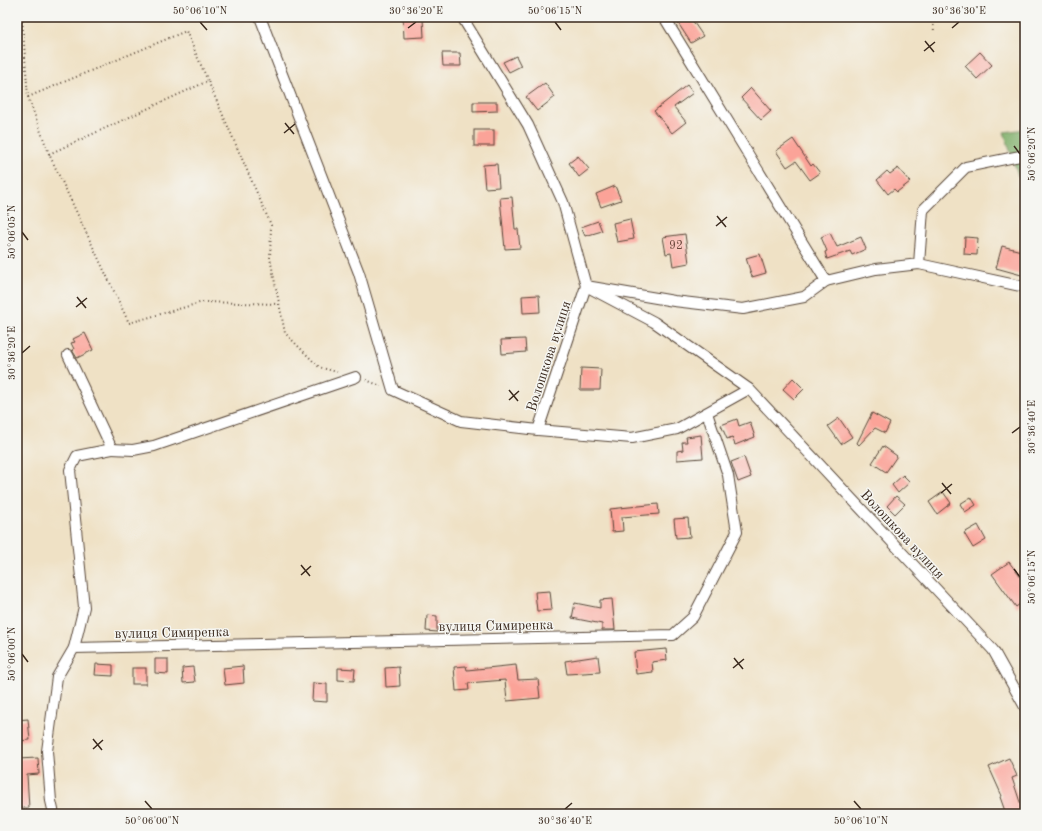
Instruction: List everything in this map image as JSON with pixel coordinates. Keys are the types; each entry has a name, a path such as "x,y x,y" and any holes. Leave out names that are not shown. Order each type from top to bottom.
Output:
{"street":[{"path":"260,17 360,273 393,390 461,421 538,430"},
{"path":"462,17 528,125 563,202 586,286 674,301 743,308 804,297 826,281 876,269 919,264 1025,287"},
{"path":"664,17 826,281"},
{"path":"919,264 923,210 966,167 1025,155"},
{"name":"Волошкова вулиця","path":"749,389 677,429 632,438 538,430 586,286 654,322 749,389 861,511 993,650 1025,707"},
{"path":"68,355 112,449"},
{"path":"54,814 51,801 47,751 57,677 74,648 84,607 70,470 77,456 112,449 133,450 154,446 356,377"},
{"name":"вулиця Симиренка","path":"74,648 673,636 694,617 737,532 728,474 707,413"}],"path":[{"path":"22,17 28,97 49,154 129,323 203,302 279,304"},
{"path":"933,17 934,32"},
{"path":"28,97 186,31 271,225 270,258 285,333 319,367 356,377 393,390"},
{"path":"49,154 208,81"}],"green space":[{"path":"1025,129 1025,176 1018,176 1004,132"}],"building":[{"path":"403,17 423,19 424,37 404,38"},
{"path":"687,17 690,17 703,36 691,43 678,23"},
{"path":"980,52 992,65 977,79 965,66"},
{"path":"442,53 460,53 461,66 443,66"},
{"path":"516,56 521,66 509,72 503,62"},
{"path":"545,83 555,97 537,111 526,97"},
{"path":"687,85 693,93 674,107 686,122 672,133 654,111"},
{"path":"751,88 771,111 761,120 741,98"},
{"path":"473,102 497,102 497,111 473,112"},
{"path":"474,130 494,130 494,146 474,146"},
{"path":"793,139 811,166 813,164 820,173 810,180 796,161 787,167 776,151"},
{"path":"578,156 589,169 579,177 569,163"},
{"path":"497,164 499,187 485,188 483,165"},
{"path":"898,168 910,182 897,192 894,189 888,194 877,180 887,171 890,174"},
{"path":"615,186 621,200 601,207 596,194"},
{"path":"512,197 515,229 518,229 520,248 505,249 500,198"},
{"path":"630,219 634,239 617,242 613,223"},
{"path":"598,221 602,231 585,236 581,227"},
{"path":"830,233 837,247 861,237 866,249 852,255 850,251 827,259 825,252 827,251 821,237"},
{"path":"685,234 689,263 673,266 671,253 666,254 663,237"},
{"path":"965,237 978,238 977,255 964,254"},
{"path":"1002,246 1025,252 1025,276 996,268"},
{"path":"760,254 766,273 752,277 746,258"},
{"path":"539,295 540,312 523,313 522,296"},
{"path":"85,333 93,350 77,358 72,350 74,349 71,343 75,342 73,339"},
{"path":"525,339 526,352 502,354 501,340"},
{"path":"581,368 601,369 600,390 580,390"},
{"path":"793,378 804,389 794,399 783,389"},
{"path":"872,413 890,423 885,433 875,428 859,445 857,443"},
{"path":"839,418 852,437 841,444 828,426"},
{"path":"737,419 739,426 750,422 755,437 735,445 732,437 727,439 721,425"},
{"path":"701,435 703,458 677,460 677,451 683,450 682,442 687,442 686,437"},
{"path":"883,446 897,456 886,472 872,463"},
{"path":"744,457 751,477 738,482 731,462"},
{"path":"903,475 910,482 898,493 892,485"},
{"path":"943,492 951,503 937,514 929,502"},
{"path":"896,496 905,504 895,514 887,506"},
{"path":"971,497 976,505 965,512 960,504"},
{"path":"658,504 659,514 622,517 623,531 612,532 610,509"},
{"path":"688,518 690,537 676,538 674,519"},
{"path":"978,525 986,540 973,548 964,533"},
{"path":"1009,562 1025,583 1025,600 1016,607 992,574"},
{"path":"550,591 552,610 537,611 535,592"},
{"path":"612,599 615,630 602,630 602,624 572,618 575,603 600,608 600,600"},
{"path":"427,615 437,616 437,632 426,631"},
{"path":"666,649 667,660 652,662 653,672 636,674 634,652"},
{"path":"598,656 600,672 567,674 565,661"},
{"path":"155,659 168,659 168,674 155,673"},
{"path":"96,664 113,665 113,676 95,675"},
{"path":"516,665 518,680 538,679 540,698 507,701 505,680 468,683 469,690 456,691 454,667 466,666 467,670"},
{"path":"243,666 244,683 225,685 223,668"},
{"path":"193,667 195,682 183,683 182,668"},
{"path":"399,667 400,686 386,687 385,668"},
{"path":"132,668 146,668 146,684 132,684"},
{"path":"338,668 355,669 354,681 338,680"},
{"path":"313,683 327,684 327,702 312,701"},
{"path":"28,719 30,740 17,741 17,720"},
{"path":"38,758 39,774 27,775 29,808 17,808 17,759"},
{"path":"1009,758 1017,776 1012,778 1024,814 1006,814 1000,797 1002,796 989,767"}]}
